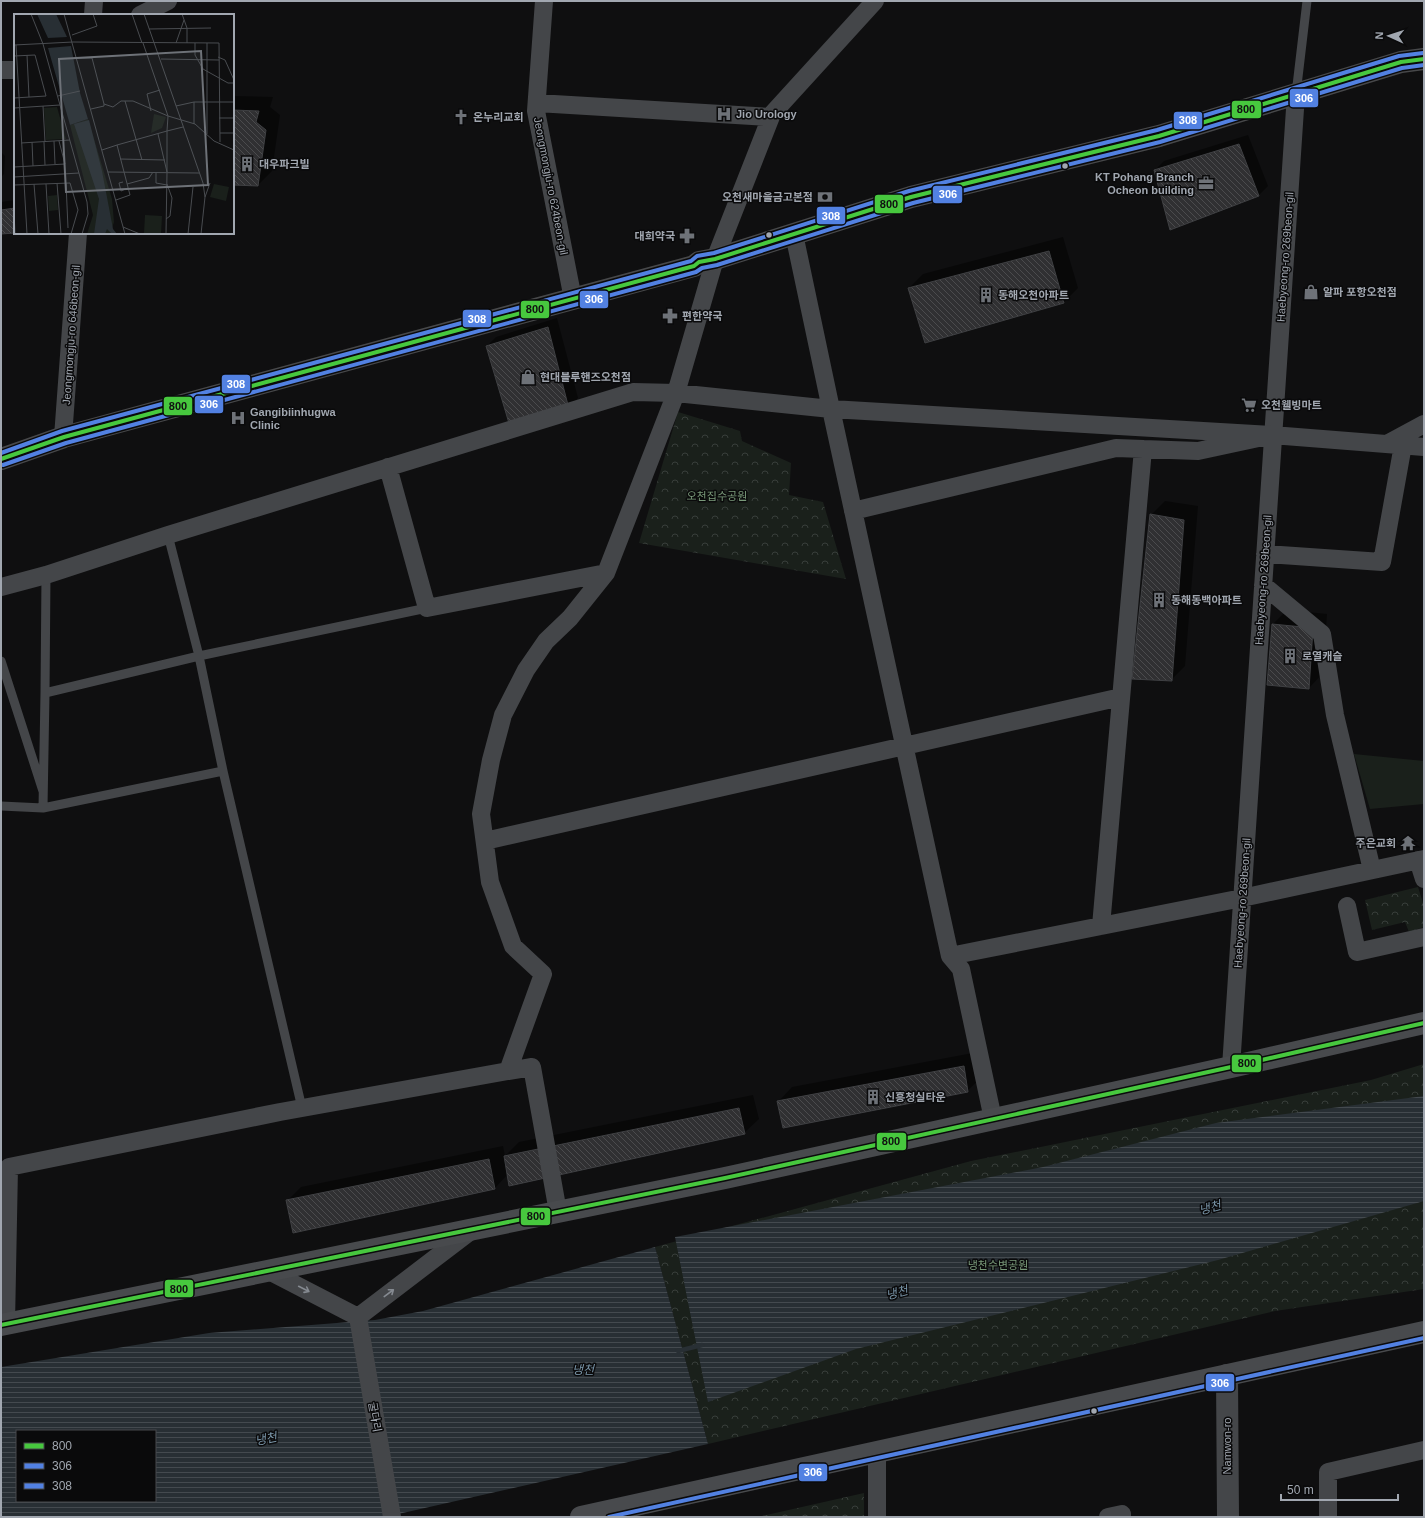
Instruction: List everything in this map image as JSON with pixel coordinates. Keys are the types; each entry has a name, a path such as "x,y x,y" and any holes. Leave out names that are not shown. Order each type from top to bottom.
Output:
{"main road":[{"path":"1,459 63,437 694,266 699,262 715,259 911,197 1160,136 1401,62 1424,59"},
{"path":"3,1325 733,1176 1231,1067 1424,1023"},
{"path":"581,1517 1424,1332"}],"street":[{"path":"93,14 94,1"},
{"path":"142,14 168,1"},
{"name":"Jeongmongju-ro 624beon-gil","path":"544,1 536,110 573,299"},
{"path":"508,1071 543,974 513,946 490,882 482,814 491,760 503,715 526,670 546,641 570,618 606,573 676,393 715,259 770,117 875,1"},
{"path":"1,70 14,70"},
{"name":"Haebyeong-ro 269beon-gil","path":"1231,1067 1264,554 1296,94"},
{"path":"537,103 770,117"},
{"name":"Jeongmongju-ro 646beon-gil","path":"63,437 78,234"},
{"path":"794,234 950,956 961,969 994,1119"},
{"path":"1,587 46,575 168,535 633,392 676,393 831,409 1272,435 1424,447"},
{"path":"1264,554 1382,562 1395,445 1424,424"},
{"path":"853,511 1116,448 1198,451 1272,435"},
{"path":"1101,926 1143,449"},
{"path":"388,467 427,608 606,573"},
{"path":"1263,584 1322,634 1335,715 1372,870"},
{"path":"485,840 1121,697"},
{"path":"950,956 1242,898 1421,860 1424,879"},
{"path":"1348,906 1357,952 1424,937"},
{"path":"3,1325 9,1167 302,1108 532,1067 558,1212"},
{"path":"269,1271 358,1319 473,1229"},
{"name":"굴다리","path":"358,1319 392,1517"},
{"name":"Namwon-ro","path":"1227,1375 1228,1517"},
{"path":"1328,1517 1328,1472 1424,1450"},
{"path":"877,1452 877,1517"},
{"path":"1108,1517 1122,1514 1122,1517"}],"lane":[{"path":"1296,94 1307,1"},
{"path":"168,535 199,656 223,771 302,1108"},
{"path":"43,808 46,575"},
{"path":"45,693 199,656 427,608"},
{"path":"1,661 43,791"},
{"path":"1,806 43,808 223,771"}],"green space":[{"name":"오천집수공원","path":"678,412 740,431 742,441 791,463 789,495 823,502 846,579 639,543"},
{"path":"1354,754 1424,761 1424,804 1370,809"},
{"path":"1418,887 1424,906 1424,927 1409,932 1405,922 1372,930 1365,900"},
{"name":"냉천수변공원","path":"1424,1064 1424,1289 1275,1311 708,1444 655,1247 971,1161 1371,1080"},
{"path":"864,1493 864,1517 757,1517"}],"water":[{"name":"냉천수변공원","path":"1424,1096 1424,1201 1218,1260 856,1349 708,1402 675,1237 1043,1167 1216,1123"},
{"name":"냉천","path":"655,1247 708,1444 385,1517 1,1517 1,1367 209,1333 375,1320 423,1311"}],"building":[{"name":"대우파크빌","path":"234,110 259,111 256,122 266,130 258,186 234,185"},
{"name":"KT Pohang Branch Ocheon building","path":"1239,144 1259,196 1170,230 1154,170"},
{"path":"14,208 14,233 1,234 1,210"},
{"name":"동해오천아파트","path":"1049,251 1064,303 925,343 908,288"},
{"name":"현대블루핸즈오천점","path":"548,327 569,409 511,430 486,346"},
{"name":"동해동백아파트","path":"1150,514 1184,520 1172,681 1132,679"},
{"name":"로열캐슬","path":"1272,624 1313,628 1309,689 1267,685"},
{"name":"신흥청실타운","path":"964,1066 968,1092 783,1128 777,1101"},
{"path":"739,1108 745,1134 509,1186 504,1156"},
{"path":"489,1159 495,1189 293,1233 286,1200"}],"waterway":[{"name":"냉천","path":"678,1351 702,1345"}],"transit line":[{"name":"308","path":"1,453 62,431 691,261 697,256 714,253 909,191 1157,130 1399,56 1423,53"},
{"name":"800","path":"1,459 64,437 694,266 699,262 715,259 911,197 1159,136 1401,62 1424,59"},
{"name":"306","path":"3,465 66,443 696,272 702,268 717,265 913,203 1160,142 1402,68 1424,65"},
{"name":"800","path":"1,1325 725,1178 1424,1023"},
{"name":"306","path":"609,1517 1424,1338"}],"place":[{"name":"Jio Urology","path":"724,114"},
{"name":"온누리교회","path":"461,117"},
{"name":"대우파크빌","path":"247,164"},
{"name":"KT Pohang Branch Ocheon building","path":"1206,183"},
{"name":"오천새마을금고본점","path":"825,197"},
{"name":"대희약국","path":"687,236"},
{"name":"알파 포항오천점","path":"1311,292"},
{"name":"동해오천아파트","path":"986,295"},
{"name":"편한약국","path":"670,316"},
{"name":"현대블루핸즈오천점","path":"528,377"},
{"name":"오천웰빙마트","path":"1249,405"},
{"name":"Gangibiinhugwa Clinic","path":"238,418"},
{"name":"동해동백아파트","path":"1159,600"},
{"name":"로열캐슬","path":"1290,656"},
{"name":"주은교회","path":"1408,843"},
{"name":"신흥청실타운","path":"873,1097"}]}
